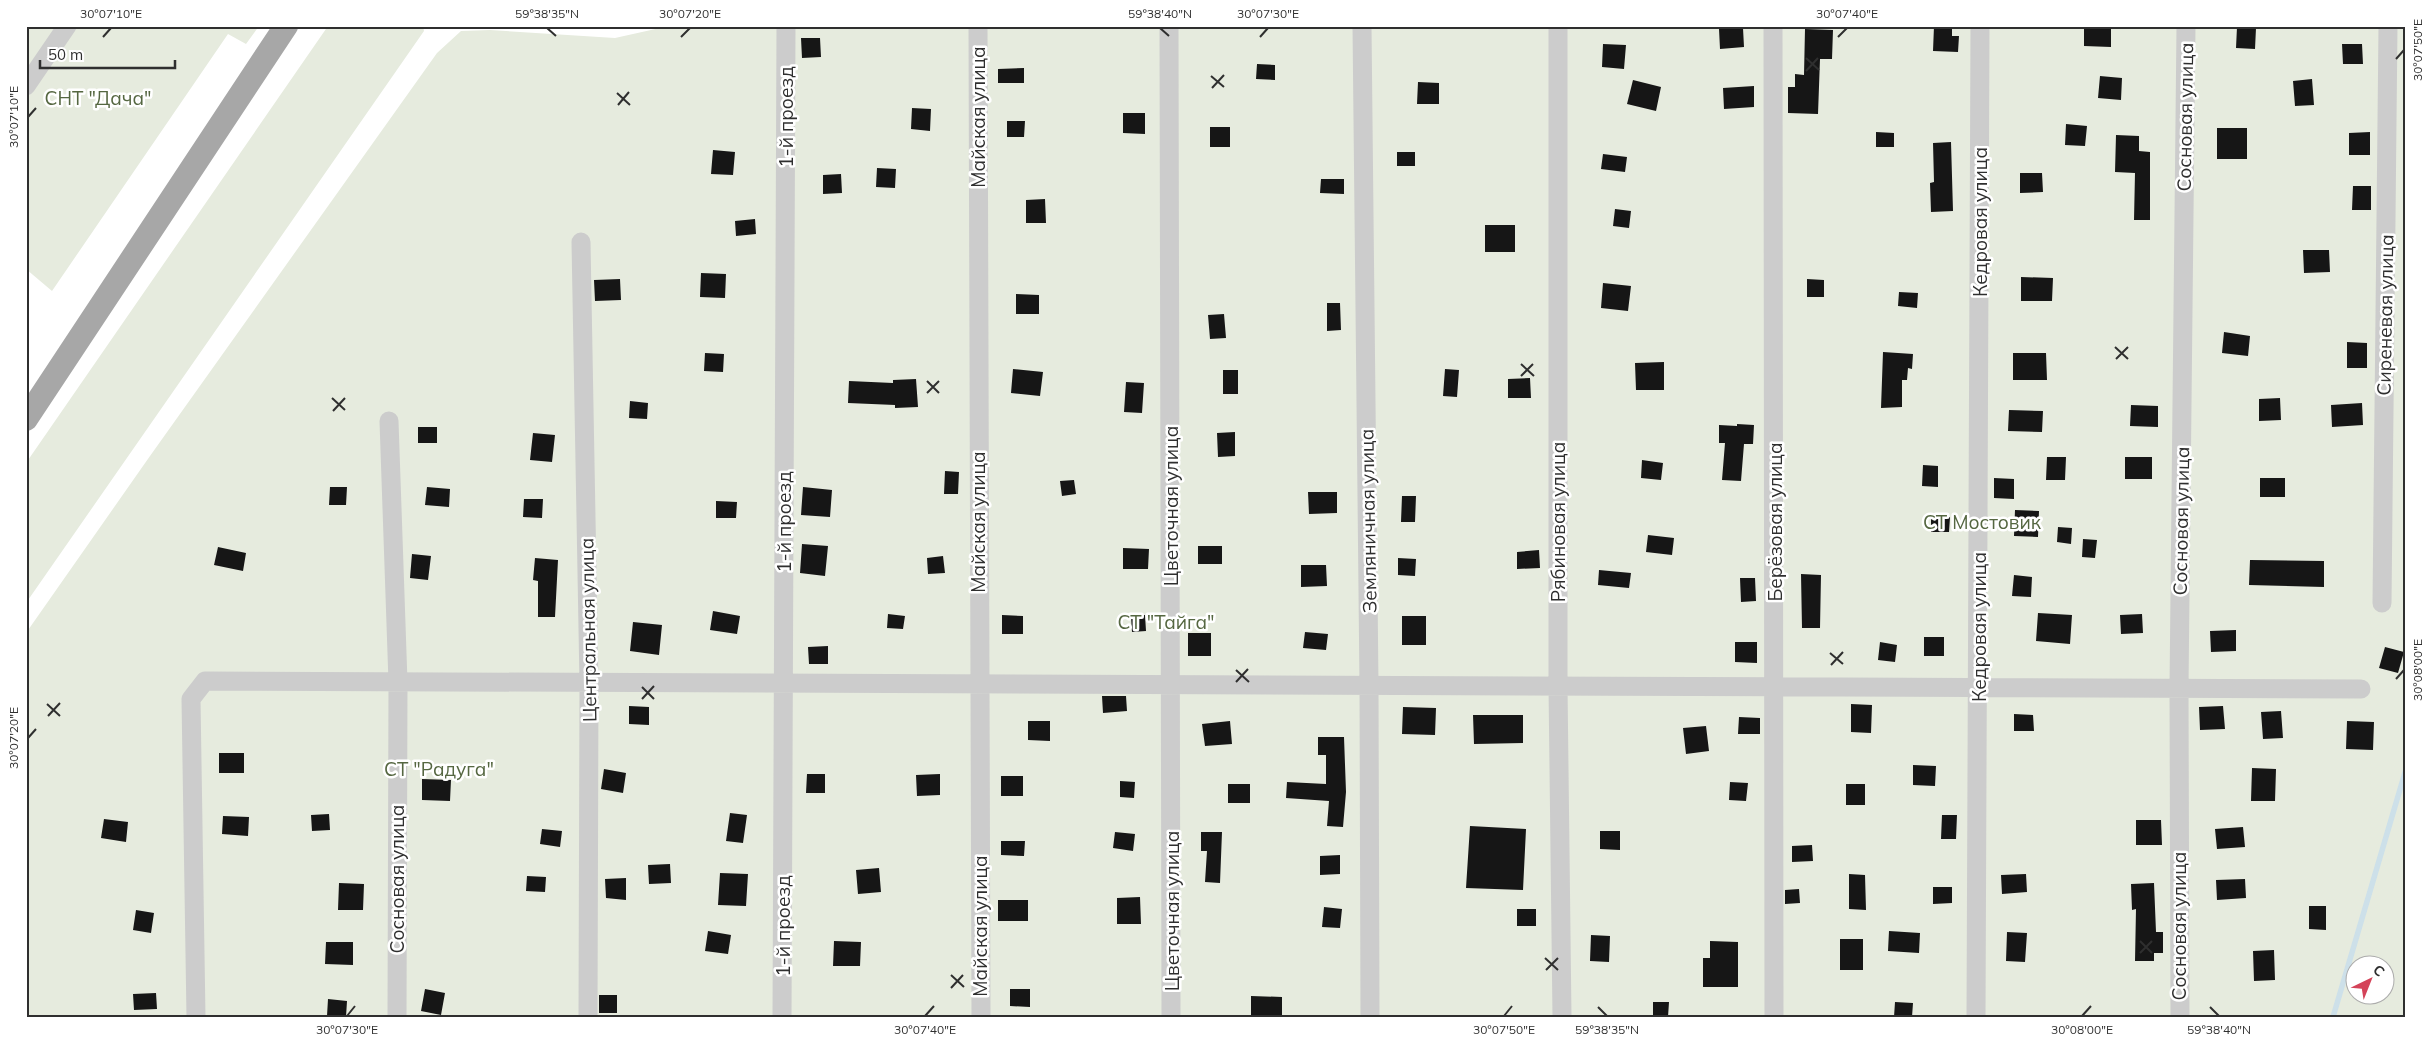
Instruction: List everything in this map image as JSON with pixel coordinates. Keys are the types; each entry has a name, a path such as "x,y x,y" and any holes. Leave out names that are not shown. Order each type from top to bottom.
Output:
{"main road":[{"path":"26,419 286,26"}],"street":[{"path":"26,86 67,26"},
{"name":"1-й проезд","path":"782,1017 786,26"},
{"name":"Майская улица","path":"978,26 978,684 981,1017"},
{"name":"Цветочная улица","path":"1169,26 1172,1017"},
{"name":"Земляничная улица","path":"1362,26 1369,685 1370,1017"},
{"name":"Рябиновая улица","path":"1558,26 1558,686 1562,1017"},
{"name":"Берёзовая улица","path":"1774,26 1774,1017"},
{"name":"Кедровая улица","path":"1976,1017 1979,688 1980,26"},
{"name":"Сосновая улица","path":"2180,1017 2179,688 2186,26"},
{"name":"Сиреневая улица","path":"2382,603 2388,26"},
{"name":"Центральная улица","path":"581,242 589,683 588,1017"},
{"name":"Сосновая улица","path":"389,421 398,682 397,1017"},
{"path":"196,1017 191,700 205,681 2361,689"}],"green space":[{"name":"СНТ \"Дача\"","path":"26,26 259,26 246,44 228,34 52,291 26,269"},
{"path":"328,26 423,26 424,31 26,603 26,463"},
{"path":"669,26 2406,26 2406,1017 26,1017 26,633 437,53 461,31 490,30 615,38"}],"building":[{"path":"1934,26 1952,26 1952,36 1959,36 1958,52 1933,51"},
{"path":"2084,26 2111,26 2111,47 2084,46"},
{"path":"2237,27 2256,28 2255,49 2236,48"},
{"path":"1743,28 1744,47 1720,49 1719,29"},
{"path":"1805,29 1833,30 1832,59 1820,59 1818,114 1788,113 1788,87 1795,87 1795,74 1804,75"},
{"path":"801,38 820,38 821,57 802,58"},
{"path":"1603,44 1626,45 1624,69 1602,67"},
{"path":"2342,44 2362,44 2363,64 2343,64"},
{"path":"1257,64 1275,65 1275,80 1256,79"},
{"path":"1024,68 1024,83 998,83 998,69"},
{"path":"2100,76 2122,78 2121,100 2098,98"},
{"path":"2312,79 2314,105 2295,106 2293,81"},
{"path":"1633,80 1661,87 1656,111 1627,104"},
{"path":"1418,82 1439,83 1439,104 1417,104"},
{"path":"1754,86 1754,107 1724,109 1723,88"},
{"path":"912,108 931,109 930,131 911,129"},
{"path":"1123,113 1145,113 1145,134 1123,133"},
{"path":"1007,121 1025,121 1024,137 1007,137"},
{"path":"2066,124 2087,126 2085,146 2065,145"},
{"path":"1210,127 1230,127 1230,147 1210,147"},
{"path":"2217,128 2247,128 2247,159 2217,159"},
{"path":"1876,132 1894,133 1894,147 1876,147"},
{"path":"2370,132 2370,155 2349,155 2349,133"},
{"path":"2116,135 2139,136 2139,151 2150,152 2150,220 2134,220 2135,173 2115,172"},
{"path":"1951,142 1953,211 1931,212 1930,183 1934,182 1933,143"},
{"path":"713,150 735,152 733,175 711,174"},
{"path":"1397,152 1415,152 1415,166 1397,166"},
{"path":"1603,154 1627,157 1625,172 1601,169"},
{"path":"877,168 896,169 895,188 876,187"},
{"path":"2020,173 2042,173 2043,192 2020,193"},
{"path":"841,174 842,193 823,194 823,175"},
{"path":"1321,179 1344,179 1344,194 1320,193"},
{"path":"2353,186 2371,186 2371,210 2352,210"},
{"path":"1045,199 1046,223 1026,223 1026,200"},
{"path":"1615,209 1631,211 1629,228 1613,226"},
{"path":"755,219 756,234 736,236 735,221"},
{"path":"1485,225 1515,225 1515,252 1485,252"},
{"path":"2303,250 2329,250 2330,272 2304,273"},
{"path":"701,273 726,274 725,298 700,297"},
{"path":"2021,277 2053,278 2052,301 2021,301"},
{"path":"620,279 621,300 595,301 594,280"},
{"path":"1807,279 1824,280 1824,297 1807,297"},
{"path":"1603,283 1631,286 1628,311 1601,308"},
{"path":"1899,292 1918,293 1917,308 1898,306"},
{"path":"1016,294 1039,295 1039,314 1016,314"},
{"path":"1327,303 1340,303 1341,330 1327,331"},
{"path":"1224,314 1226,338 1210,339 1208,315"},
{"path":"2224,332 2250,336 2248,356 2222,353"},
{"path":"2347,342 2367,343 2367,368 2347,368"},
{"path":"1883,352 1913,354 1912,369 1908,368 1907,380 1902,380 1902,407 1881,408"},
{"path":"705,353 724,354 723,372 704,371"},
{"path":"2013,353 2046,353 2047,380 2013,380"},
{"path":"1664,362 1664,390 1636,390 1635,363"},
{"path":"1013,369 1043,372 1040,396 1011,393"},
{"path":"1445,369 1459,370 1457,397 1443,396"},
{"path":"1223,370 1238,370 1238,394 1223,394"},
{"path":"1530,378 1531,398 1508,398 1508,379"},
{"path":"916,379 918,407 895,408 895,405 848,403 849,381 893,383 893,380"},
{"path":"1126,382 1144,383 1142,413 1124,412"},
{"path":"2280,398 2281,420 2259,421 2259,399"},
{"path":"630,401 648,403 647,419 629,418"},
{"path":"2362,403 2363,425 2332,427 2331,405"},
{"path":"2131,405 2158,406 2158,427 2130,426"},
{"path":"2009,410 2043,411 2042,432 2008,431"},
{"path":"1737,424 1754,425 1753,444 1744,444 1741,481 1722,480 1725,443 1719,443 1719,425 1737,426"},
{"path":"418,427 437,427 437,443 418,443"},
{"path":"1235,432 1235,456 1218,457 1217,433"},
{"path":"533,433 555,435 552,462 530,460"},
{"path":"2047,457 2066,457 2065,480 2046,480"},
{"path":"2125,457 2152,457 2152,479 2125,479"},
{"path":"1642,460 1663,463 1661,480 1641,478"},
{"path":"1923,465 1938,466 1938,487 1922,486"},
{"path":"945,471 959,472 958,494 944,494"},
{"path":"1994,478 2014,479 2014,499 1994,498"},
{"path":"2260,478 2285,478 2285,497 2260,497"},
{"path":"1074,480 1076,494 1062,496 1060,481"},
{"path":"330,487 347,487 346,505 329,505"},
{"path":"427,487 450,489 449,507 425,505"},
{"path":"803,487 832,490 830,517 801,515"},
{"path":"1308,492 1337,492 1337,513 1309,514"},
{"path":"1402,496 1416,496 1415,522 1401,522"},
{"path":"524,499 543,499 542,518 523,517"},
{"path":"716,501 737,502 736,518 716,518"},
{"path":"2015,510 2039,511 2038,537 2014,536"},
{"path":"1931,517 1950,517 1949,532 1931,532"},
{"path":"2058,527 2072,528 2071,544 2057,542"},
{"path":"1648,535 1674,538 1672,555 1646,552"},
{"path":"2083,539 2097,540 2095,558 2082,557"},
{"path":"802,544 828,546 825,576 800,573"},
{"path":"1198,546 1222,546 1222,564 1198,564"},
{"path":"218,547 246,553 243,571 214,565"},
{"path":"1123,548 1149,549 1148,569 1123,569"},
{"path":"1539,550 1540,568 1517,569 1517,552"},
{"path":"412,554 431,556 428,580 410,578"},
{"path":"943,556 945,573 928,574 927,558"},
{"path":"535,558 558,560 555,617 538,617 538,581 533,580"},
{"path":"1398,558 1416,559 1415,576 1398,575"},
{"path":"2250,560 2324,561 2324,587 2249,585"},
{"path":"1301,565 1326,565 1327,586 1301,587"},
{"path":"1599,570 1631,573 1629,588 1598,585"},
{"path":"1801,574 1821,575 1820,628 1802,628"},
{"path":"2014,575 2032,577 2031,597 2012,596"},
{"path":"1740,578 1755,578 1756,601 1741,602"},
{"path":"713,611 740,616 737,634 710,630"},
{"path":"2038,613 2072,615 2070,644 2036,641"},
{"path":"888,614 905,616 903,629 887,628"},
{"path":"2142,614 2143,633 2121,634 2120,615"},
{"path":"1002,615 1023,616 1023,634 1002,634"},
{"path":"1145,615 1146,631 1132,632 1131,616"},
{"path":"1402,616 1426,616 1426,645 1402,645"},
{"path":"633,622 662,625 659,655 630,651"},
{"path":"2236,630 2236,651 2211,652 2210,631"},
{"path":"1305,632 1328,634 1326,650 1303,648"},
{"path":"1188,633 1211,633 1211,656 1188,656"},
{"path":"1924,637 1944,637 1944,656 1924,656"},
{"path":"1735,642 1757,642 1757,663 1735,662"},
{"path":"1880,642 1897,645 1895,662 1878,660"},
{"path":"828,646 828,664 809,664 808,647"},
{"path":"2385,647 2404,652 2398,673 2379,668"},
{"path":"1102,696 1126,696 1127,711 1103,713"},
{"path":"1851,704 1872,705 1871,733 1851,732"},
{"path":"629,706 649,707 649,725 629,724"},
{"path":"2223,706 2225,729 2200,730 2199,707"},
{"path":"1403,707 1436,708 1435,735 1402,734"},
{"path":"2281,711 2283,738 2263,739 2261,712"},
{"path":"2014,714 2033,715 2034,731 2014,731"},
{"path":"1473,715 1523,715 1523,743 1474,744"},
{"path":"1739,717 1760,718 1760,734 1738,734"},
{"path":"1028,721 1050,721 1050,741 1028,740"},
{"path":"1230,721 1232,744 1205,746 1202,724"},
{"path":"2347,721 2374,722 2373,750 2346,749"},
{"path":"1706,726 1709,751 1686,754 1683,728"},
{"path":"1318,737 1344,737 1346,792 1343,827 1327,826 1329,801 1286,798 1287,782 1326,784 1326,755 1318,755"},
{"path":"219,753 244,753 244,773 219,773"},
{"path":"1913,765 1936,766 1935,786 1913,785"},
{"path":"2252,768 2276,769 2275,801 2251,801"},
{"path":"604,769 626,773 623,793 601,789"},
{"path":"807,774 825,774 825,793 806,793"},
{"path":"940,774 940,795 917,796 916,775"},
{"path":"1001,776 1023,776 1023,796 1001,796"},
{"path":"422,779 451,780 450,801 422,800"},
{"path":"1120,781 1135,782 1134,798 1120,797"},
{"path":"1730,782 1748,783 1746,801 1729,800"},
{"path":"1228,784 1250,784 1250,803 1228,803"},
{"path":"1846,784 1865,784 1865,805 1846,805"},
{"path":"730,813 747,815 743,843 726,841"},
{"path":"329,814 330,830 312,831 311,815"},
{"path":"1942,815 1957,815 1956,839 1941,839"},
{"path":"223,816 249,817 248,836 222,834"},
{"path":"104,819 128,822 126,842 101,838"},
{"path":"2136,820 2161,820 2162,845 2136,845"},
{"path":"1470,826 1526,829 1523,890 1466,888"},
{"path":"2243,827 2245,847 2217,849 2215,829"},
{"path":"542,829 562,831 560,847 540,844"},
{"path":"1600,831 1620,831 1620,850 1600,849"},
{"path":"1115,832 1135,834 1133,851 1113,848"},
{"path":"1201,832 1222,832 1220,883 1205,882 1207,851 1201,851"},
{"path":"1001,841 1025,841 1024,856 1001,855"},
{"path":"1812,845 1813,861 1792,862 1792,846"},
{"path":"1340,855 1340,874 1320,875 1320,856"},
{"path":"670,864 671,883 649,884 648,865"},
{"path":"879,868 881,892 858,894 856,870"},
{"path":"720,873 748,874 746,906 718,905"},
{"path":"1849,874 1865,875 1866,910 1849,909"},
{"path":"2026,874 2027,892 2002,894 2001,875"},
{"path":"527,876 546,877 545,892 526,891"},
{"path":"626,878 626,900 606,898 605,879"},
{"path":"2245,879 2246,898 2217,900 2216,880"},
{"path":"339,883 364,884 363,910 338,910"},
{"path":"2154,883 2156,932 2163,932 2163,953 2154,953 2154,961 2135,961 2136,909 2132,910 2131,884"},
{"path":"1933,887 1952,887 1952,903 1933,904"},
{"path":"1799,889 1800,903 1785,904 1785,890"},
{"path":"1140,897 1141,924 1117,924 1117,898"},
{"path":"998,900 1028,900 1028,921 998,921"},
{"path":"2309,906 2326,906 2326,930 2309,929"},
{"path":"1324,907 1342,909 1340,928 1322,927"},
{"path":"1517,909 1536,909 1536,926 1517,926"},
{"path":"136,910 154,913 151,933 133,930"},
{"path":"708,931 731,935 728,954 705,951"},
{"path":"1889,931 1920,933 1919,953 1888,951"},
{"path":"2007,932 2027,933 2025,962 2006,961"},
{"path":"1591,935 1610,936 1609,962 1590,961"},
{"path":"1840,939 1863,939 1863,970 1840,970"},
{"path":"834,941 861,942 860,966 833,966"},
{"path":"1710,941 1738,942 1738,987 1703,987 1703,958 1710,958"},
{"path":"326,942 353,942 353,965 325,964"},
{"path":"2274,950 2275,980 2254,981 2253,951"},
{"path":"425,989 445,993 441,1015 421,1011"},
{"path":"1010,989 1030,989 1030,1007 1010,1006"},
{"path":"156,993 157,1009 134,1010 133,994"},
{"path":"599,995 617,995 617,1013 599,1013"},
{"path":"1251,996 1282,997 1282,1017 1251,1017"},
{"path":"328,999 347,1001 346,1017 327,1016"},
{"path":"1653,1002 1669,1002 1668,1017 1653,1017"},
{"path":"1895,1002 1913,1003 1912,1017 1894,1017"}],"waterway":[{"path":"2333,1017 2406,769"}],"park label":[{"name":"СТ Мостовик","path":"1982,522"},
{"name":"СТ \"Тайга\"","path":"1166,622"},
{"name":"СТ \"Радуга\"","path":"439,769"}]}
